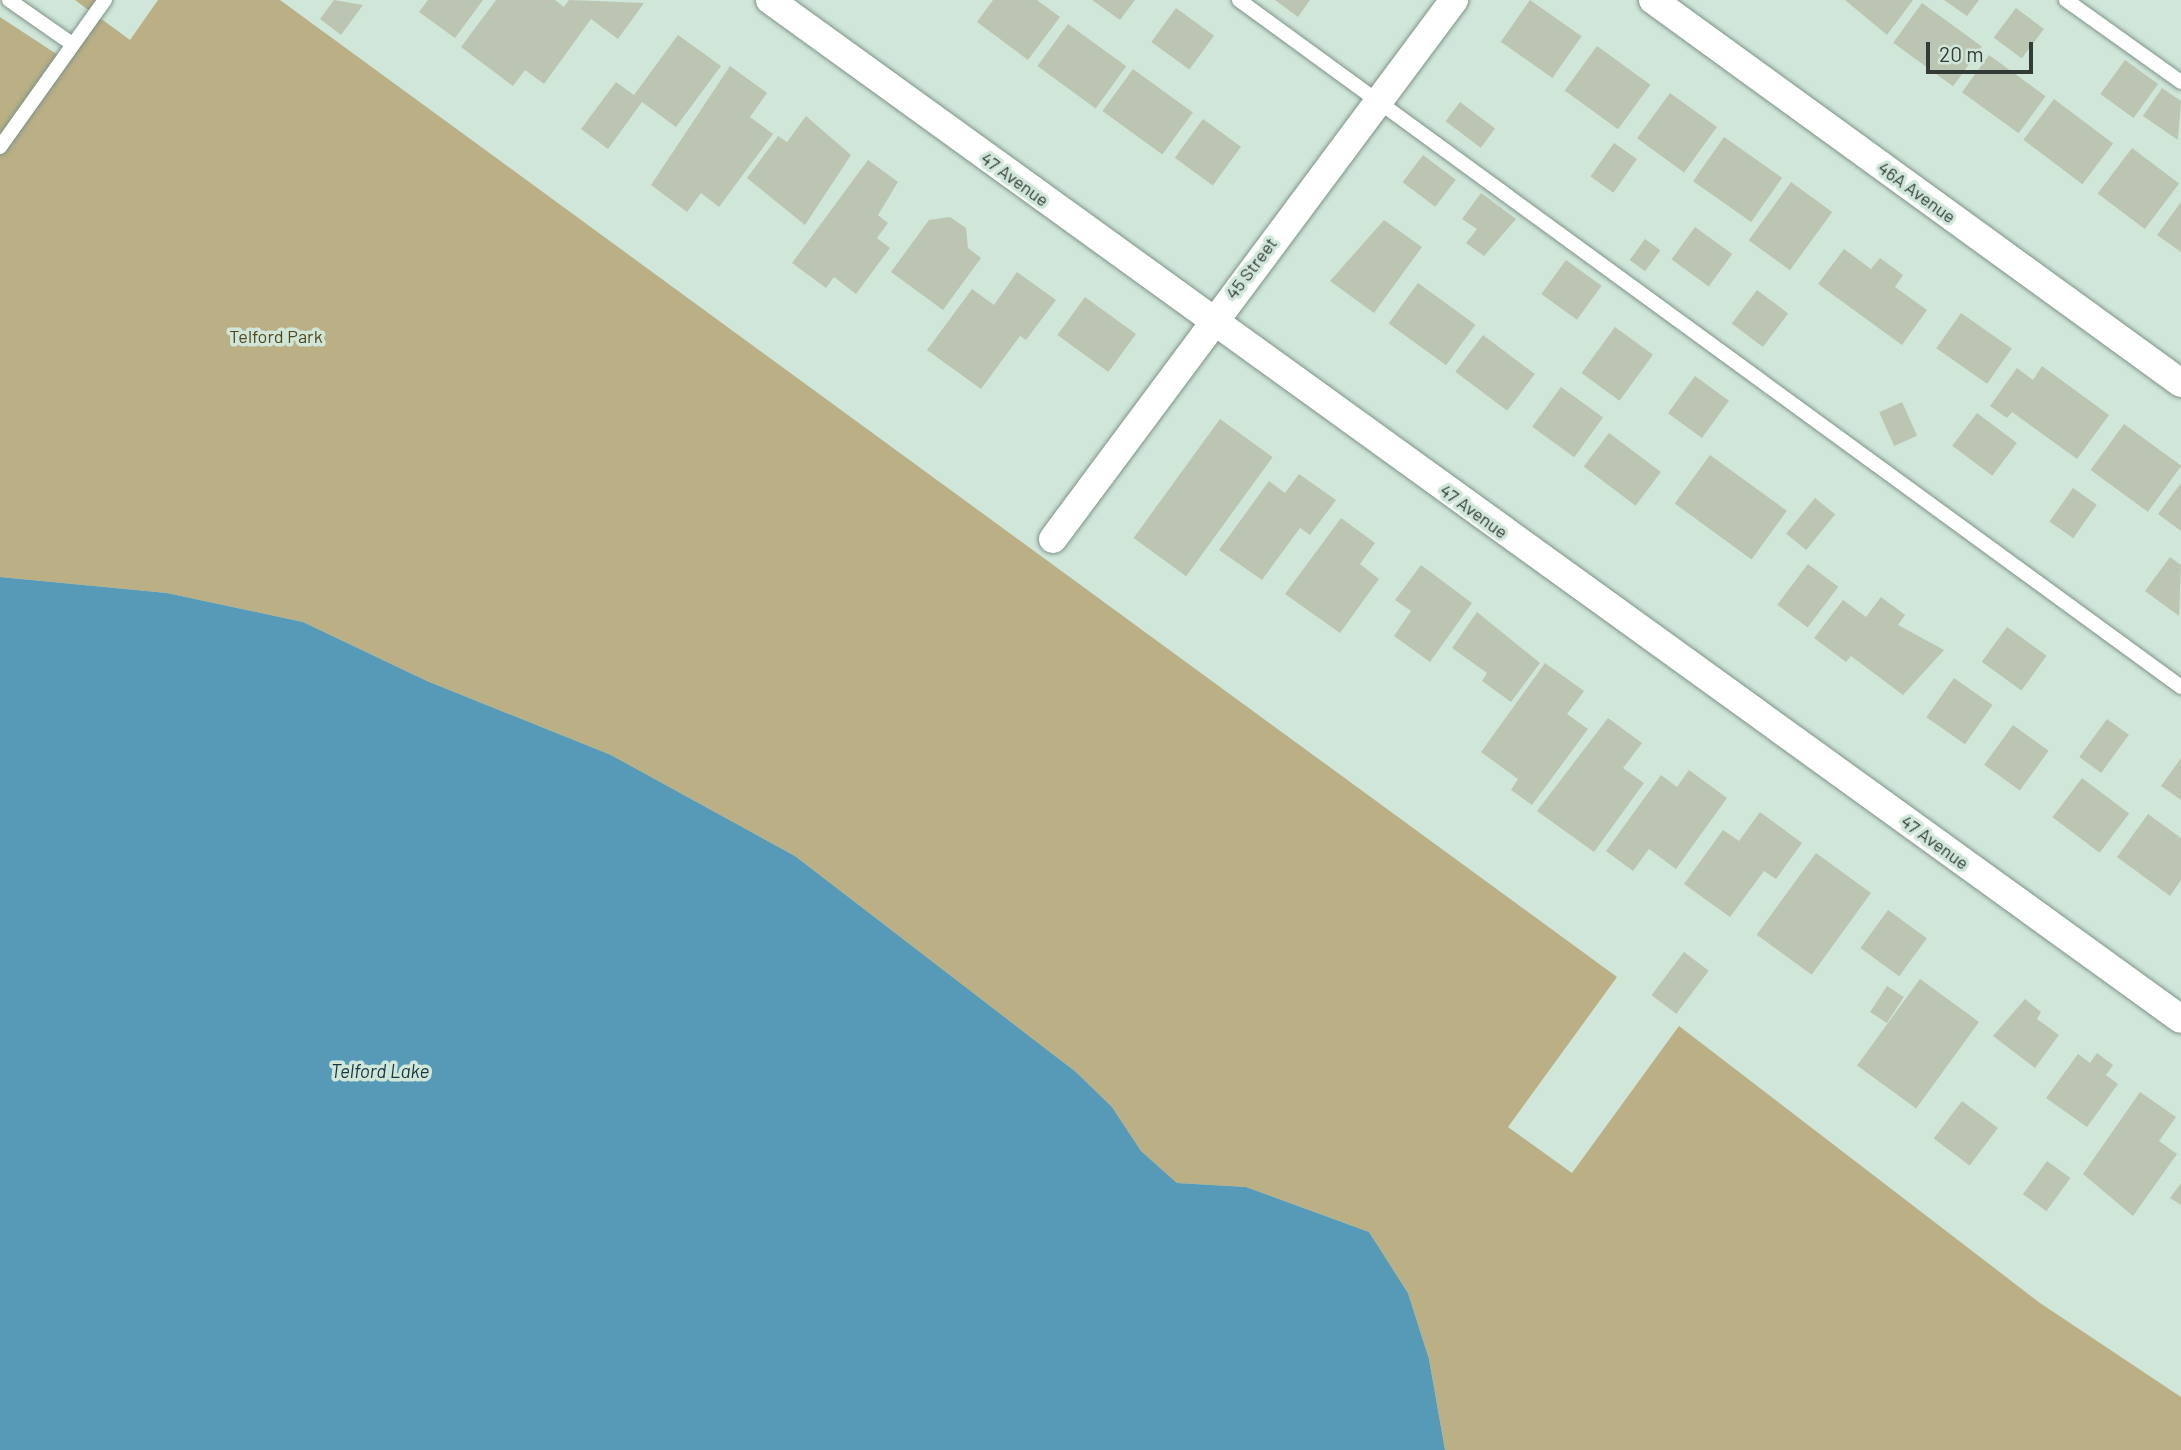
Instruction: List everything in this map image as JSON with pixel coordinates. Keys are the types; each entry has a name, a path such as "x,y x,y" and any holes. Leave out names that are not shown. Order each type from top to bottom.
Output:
{"street":[{"name":"47 Avenue","path":"770,0 1211,323 2181,1019"},
{"name":"45 Street","path":"1053,539 1376,101 1454,0"},
{"name":"46A Avenue","path":"1653,0 2181,383"}],"lane":[{"path":"9,0 72,44"},
{"path":"0,148 105,0"},
{"path":"1239,0 2181,687"},
{"path":"2066,0 2181,82"}],"green space":[{"name":"Telford Park","path":"75,0 107,0 96,15 130,40 158,0 280,0 1617,977 1508,1127 1572,1173 1679,1026 2040,1303 2181,1397 2181,1450 1445,1450 1429,1359 1408,1293 1369,1232 1246,1187 1177,1183 1141,1151 1112,1107 1076,1072 795,856 611,755 427,681 303,622 167,593 0,577 0,17 61,57 95,15"}],"water":[{"name":"Telford Lake","path":"0,577 167,593 303,622 427,681 611,755 795,856 1076,1072 1112,1107 1141,1151 1177,1183 1246,1187 1369,1232 1408,1293 1429,1359 1445,1450 0,1450"}],"building":[{"path":"334,0 363,5 341,35 320,19"},
{"path":"428,0 483,0 455,38 419,12"},
{"path":"496,0 555,0 564,7 569,0 644,3 618,39 591,19 544,84 525,70 513,86 461,47"},
{"path":"993,0 1037,0 1060,17 1028,60 977,22"},
{"path":"1092,0 1135,0 1120,20"},
{"path":"1275,0 1310,0 1298,17"},
{"path":"1530,0 1582,36 1552,78 1501,42"},
{"path":"1845,0 1913,0 1887,35"},
{"path":"1944,0 1979,0 1967,16"},
{"path":"1922,3 1982,46 1953,86 1893,43"},
{"path":"1176,8 1214,36 1189,70 1151,42"},
{"path":"2016,8 2044,29 2022,59 1994,38"},
{"path":"1068,24 1126,66 1096,108 1037,66"},
{"path":"678,35 721,66 676,127 642,102 608,149 581,129 616,82 634,95"},
{"path":"1597,46 1650,85 1618,129 1565,90"},
{"path":"1989,55 2046,96 2019,133 1962,92"},
{"path":"2125,60 2158,84 2133,118 2100,94"},
{"path":"730,66 767,93 750,117 773,134 719,207 701,193 687,212 651,185"},
{"path":"1133,69 1193,112 1162,155 1102,111"},
{"path":"2162,88 2181,101 2178,140 2143,116"},
{"path":"1670,93 1717,127 1684,172 1637,138"},
{"path":"2054,99 2113,144 2082,184 2023,140"},
{"path":"1460,102 1495,128 1481,148 1446,121"},
{"path":"806,116 851,155 805,225 747,178 778,136 787,142"},
{"path":"1203,119 1241,147 1213,185 1175,158"},
{"path":"1724,137 1782,178 1751,222 1693,181"},
{"path":"1614,143 1637,159 1613,193 1590,177"},
{"path":"2132,148 2179,184 2145,229 2098,194"},
{"path":"1423,155 1456,180 1435,207 1403,182"},
{"path":"868,160 898,182 878,215 888,223 877,238 890,248 856,294 834,277 826,288 792,263"},
{"path":"1791,182 1832,212 1790,270 1749,240"},
{"path":"1481,193 1516,219 1484,256 1466,243 1477,229 1462,219"},
{"path":"2181,202 2181,252 2157,235"},
{"path":"950,217 966,228 968,248 981,258 943,310 891,272 929,220"},
{"path":"1384,220 1422,247 1374,313 1330,281"},
{"path":"1695,227 1732,254 1709,286 1671,259"},
{"path":"1645,239 1660,250 1645,271 1630,260"},
{"path":"1844,249 1871,269 1880,258 1903,275 1895,287 1927,310 1902,345 1818,284"},
{"path":"1566,260 1602,286 1577,320 1541,294"},
{"path":"1017,272 1056,300 1026,340 1020,336 981,389 927,350 972,289 994,305"},
{"path":"1418,283 1475,325 1446,365 1389,323"},
{"path":"1757,290 1788,313 1763,347 1732,324"},
{"path":"1085,297 1136,334 1108,372 1057,335"},
{"path":"1961,313 2012,349 1987,384 1936,348"},
{"path":"1615,327 1653,355 1620,401 1581,373"},
{"path":"1483,335 1535,374 1507,411 1455,372"},
{"path":"2042,366 2109,415 2077,459 2012,412 2007,418 1990,406 2017,368 2033,380"},
{"path":"1695,376 1729,401 1702,438 1668,413"},
{"path":"1561,387 1603,418 1574,457 1532,427"},
{"path":"1902,402 1917,436 1894,446 1879,412"},
{"path":"1977,413 2017,443 1992,476 1952,446"},
{"path":"1220,419 1273,457 1186,576 1134,538"},
{"path":"2124,424 2181,465 2148,512 2090,470"},
{"path":"1609,433 1661,472 1636,506 1584,467"},
{"path":"1710,455 1787,511 1752,559 1675,504"},
{"path":"1299,474 1336,500 1310,535 1300,528 1262,580 1219,550 1269,481 1285,493"},
{"path":"2181,483 2181,531 2158,514"},
{"path":"2073,488 2097,505 2073,538 2049,522"},
{"path":"1815,498 1835,514 1806,550 1786,534"},
{"path":"1341,518 1375,543 1360,564 1379,579 1340,633 1285,594"},
{"path":"2170,557 2181,565 2179,616 2145,591"},
{"path":"1808,564 1838,587 1808,628 1777,605"},
{"path":"1421,565 1472,603 1430,662 1394,636 1411,611 1395,600"},
{"path":"1881,597 1905,615 1898,625 1944,650 1903,695 1851,656 1846,662 1814,638 1843,600 1866,617"},
{"path":"1477,612 1540,663 1511,702 1482,681 1487,673 1452,648"},
{"path":"2007,627 2047,656 2021,691 1982,662"},
{"path":"1545,663 1584,691 1567,714 1588,729 1532,805 1511,790 1518,779 1481,752"},
{"path":"1954,678 1993,705 1965,744 1926,717"},
{"path":"1608,718 1642,743 1623,768 1644,783 1594,852 1537,811"},
{"path":"2107,719 2129,735 2101,773 2079,757"},
{"path":"2013,725 2049,751 2020,791 1984,765"},
{"path":"2181,758 2181,800 2161,786"},
{"path":"1689,770 1727,798 1676,869 1649,849 1633,871 1606,851 1661,775 1677,787"},
{"path":"2082,778 2129,814 2100,853 2053,817"},
{"path":"1760,812 1802,843 1776,879 1764,871 1730,917 1684,884 1723,830 1739,841"},
{"path":"2148,814 2181,838 2181,880 2170,896 2117,857"},
{"path":"1816,853 1871,893 1812,975 1757,935"},
{"path":"1888,910 1927,938 1899,976 1860,948"},
{"path":"1684,952 1709,971 1676,1014 1652,995"},
{"path":"1920,979 1979,1022 1916,1108 1857,1066"},
{"path":"1887,986 1904,997 1887,1023 1870,1012"},
{"path":"2025,999 2041,1012 2037,1019 2059,1035 2035,1068 1993,1036"},
{"path":"2097,1053 2113,1065 2106,1075 2118,1084 2087,1127 2046,1098 2078,1054 2090,1063"},
{"path":"2140,1092 2176,1117 2159,1141 2177,1154 2133,1216 2083,1174"},
{"path":"1962,1101 1998,1128 1970,1166 1934,1139"},
{"path":"2047,1161 2070,1178 2046,1211 2023,1194"},
{"path":"2181,1183 2181,1205 2170,1198"}]}
